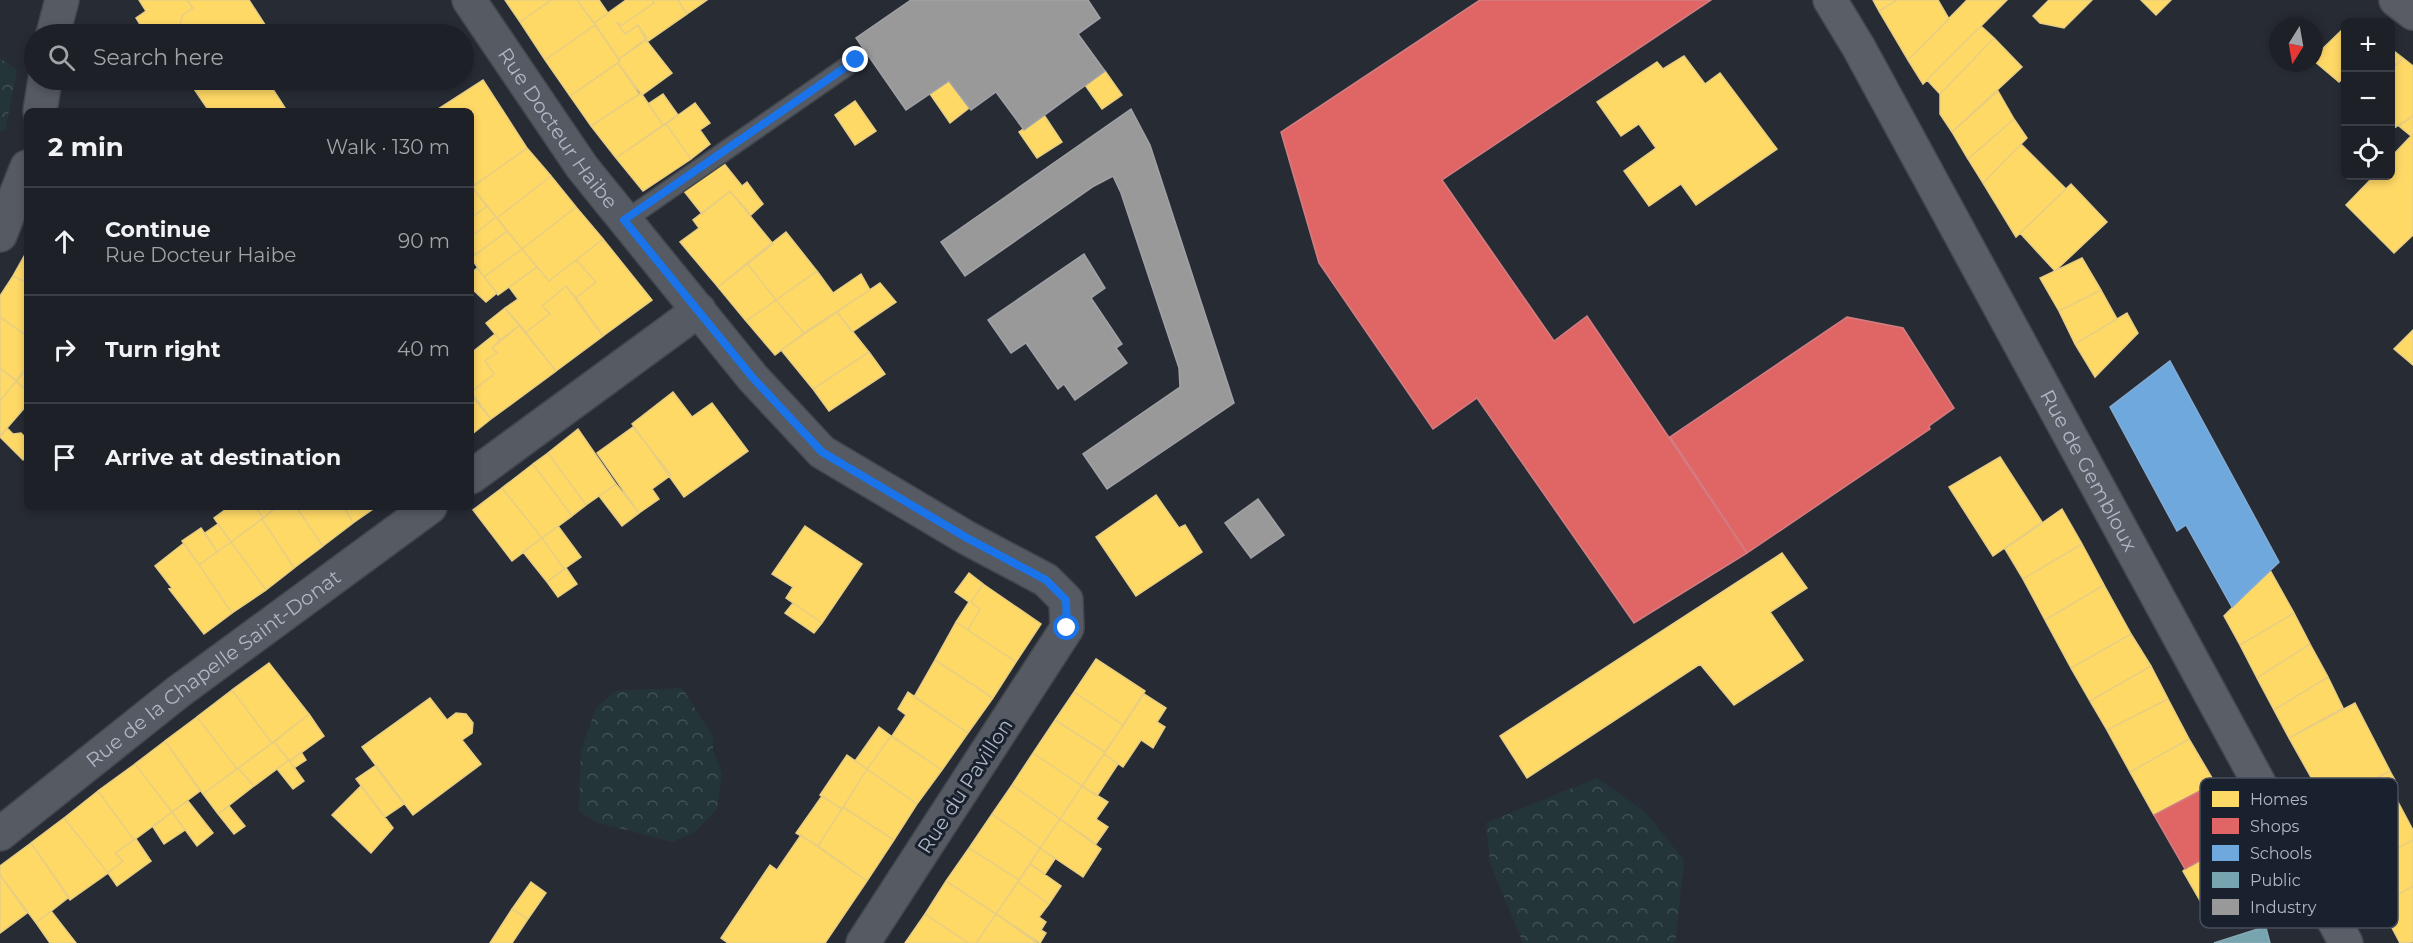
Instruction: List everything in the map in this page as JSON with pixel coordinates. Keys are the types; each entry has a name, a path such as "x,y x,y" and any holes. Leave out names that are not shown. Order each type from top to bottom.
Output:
{"main road":[{"name":"Rue de Gembloux","path":"1830,0 1864,58 2256,778"},
{"path":"2396,0 2413,13"},
{"name":"Rue de Gembloux","path":"2338,928 2346,943"}],"street":[{"path":"56,24 62,0"},
{"name":"Rue Docteur Haibe","path":"469,0 582,167 753,378 822,452 967,538 1046,580 1066,600 1067,628"},
{"path":"40,108 43,90"},
{"path":"0,235 24,175"},
{"path":"474,475 699,310"},
{"name":"Rue de la Chapelle Saint-Donat","path":"0,834 178,692 426,510"},
{"name":"Rue du Pavillon","path":"862,943 1067,628"}],"lane":[{"path":"624,220 856,60"}],"green space":[{"path":"0,58 17,70 5,130 0,132"},
{"path":"682,688 713,737 713,750 722,773 717,809 695,832 673,842 595,822 579,811 581,750 596,708 616,691"},
{"path":"1597,778 1645,812 1684,860 1675,943 1523,943 1490,863 1486,823"}],"building: Homes":[{"path":"139,0 187,0 193,8 182,16 180,24 140,24 136,18 146,11"},
{"path":"187,0 249,0 265,24 180,24 182,16 193,8"},
{"path":"505,0 551,0 520,22"},
{"path":"551,0 577,0 595,25 545,60 520,22"},
{"path":"577,0 599,0 608,13 594,23"},
{"path":"626,0 652,0 654,3 622,25 617,23 625,34 638,25 647,38 619,59 594,23"},
{"path":"652,0 678,0 687,14 647,42 638,25 625,34 617,23 622,25 654,3"},
{"path":"678,0 707,0 687,14"},
{"path":"1873,0 1897,0 1879,11"},
{"path":"1897,0 1938,0 1949,19 1908,60 1879,11"},
{"path":"1967,0 2007,0 1923,84 1908,60"},
{"path":"2049,0 2092,0 2064,28 2040,23 2033,16"},
{"path":"2141,0 2171,0 2156,15"},
{"path":"595,25 620,61 570,96 545,60"},
{"path":"1981,26 1994,38 1940,94 1927,80"},
{"path":"2341,31 2341,80 2339,82 2323,69 2323,48"},
{"path":"1994,38 2022,67 1952,132 1940,114 1940,94"},
{"path":"646,40 672,73 642,95 618,63 619,59"},
{"path":"2395,52 2403,58 2395,66"},
{"path":"1684,56 1705,84 1720,73 1777,149 1696,205 1681,184 1649,206 1624,171 1656,148 1639,124 1621,136 1597,102 1657,62 1663,69"},
{"path":"2403,58 2413,66 2413,116 2395,127 2395,72 2395,66"},
{"path":"618,63 639,94 591,126 570,96"},
{"path":"1105,71 1122,95 1102,109 1085,85"},
{"path":"483,80 527,148 474,186 474,108 440,108 468,90 474,90 474,86"},
{"path":"949,81 969,108 950,123 930,94"},
{"path":"195,90 273,90 285,108 207,108"},
{"path":"1998,91 2014,119 1968,159 1952,132"},
{"path":"641,93 663,125 616,158 591,126"},
{"path":"663,94 678,115 663,125 648,104"},
{"path":"855,101 876,131 855,145 835,115"},
{"path":"695,103 710,123 700,130 710,144 691,159 666,124"},
{"path":"1044,115 1062,142 1037,158 1019,132"},
{"path":"2413,116 2413,235 2394,253 2346,205 2370,180 2395,180 2395,153 2411,136 2399,126"},
{"path":"2014,119 2027,138 1983,183 1968,159"},
{"path":"666,124 691,159 643,191 616,158"},
{"path":"2021,144 2066,189 2016,237 1983,183"},
{"path":"527,148 551,176 497,218 474,189 474,186"},
{"path":"722,161 742,186 747,182 763,204 751,215 730,191 702,214 683,190"},
{"path":"551,176 576,207 522,249 497,218"},
{"path":"2071,184 2107,222 2055,271 2020,233"},
{"path":"474,190 487,206 474,216"},
{"path":"730,191 773,244 718,287 680,242 699,228 693,220"},
{"path":"487,206 496,217 474,235 474,216"},
{"path":"576,207 603,239 549,281 522,249"},
{"path":"496,217 507,231 475,255 474,235"},
{"path":"507,231 522,249 484,277 474,262 474,256"},
{"path":"786,232 817,271 776,300 747,263"},
{"path":"603,239 652,300 603,336 576,298 596,282 576,260"},
{"path":"522,249 537,267 498,295 484,277"},
{"path":"24,256 24,282 13,276"},
{"path":"2082,258 2101,290 2059,311 2040,278"},
{"path":"576,260 596,282 576,298 566,286 542,306 550,314 525,333 505,308 518,299 509,287 537,267 549,281"},
{"path":"747,263 776,300 746,321 718,287"},
{"path":"477,268 497,293 486,302 474,291 474,270"},
{"path":"817,271 833,293 861,274 870,290 804,333 776,300"},
{"path":"13,276 24,282 24,334 0,317 0,296"},
{"path":"880,283 896,302 852,332 837,312"},
{"path":"566,286 603,336 556,371 525,333 550,314 542,306"},
{"path":"2101,290 2117,319 2075,344 2059,311"},
{"path":"776,300 804,333 775,355 746,321"},
{"path":"505,308 520,325 500,340 486,323"},
{"path":"837,312 869,352 813,389 781,350"},
{"path":"2127,313 2138,333 2095,377 2075,344"},
{"path":"0,317 24,334 24,371 17,381 0,368"},
{"path":"520,325 556,371 491,419 474,396 474,390 494,374 485,361 497,353 492,348"},
{"path":"2413,330 2413,365 2394,349"},
{"path":"495,334 500,340 492,348 497,353 485,361 494,374 474,390 474,351"},
{"path":"869,352 885,374 829,411 813,389"},
{"path":"0,368 16,381 0,401"},
{"path":"24,371 24,388 16,381"},
{"path":"16,381 24,388 24,408 0,436 0,401"},
{"path":"673,392 692,417 712,403 748,451 684,497 632,424"},
{"path":"474,399 491,419 474,433"},
{"path":"633,427 671,475 652,489 659,499 639,513 597,453"},
{"path":"7,428 13,434 21,433 24,436 23,460 0,437"},
{"path":"578,429 616,484 586,505 548,453"},
{"path":"548,453 586,505 572,516 533,464"},
{"path":"2000,457 2042,522 1993,556 1949,487"},
{"path":"533,464 572,516 542,538 502,488"},
{"path":"616,484 639,513 622,526 599,496"},
{"path":"502,488 542,538 512,561 474,509"},
{"path":"1156,495 1179,528 1185,525 1202,552 1136,596 1096,537"},
{"path":"2062,509 2082,544 2023,579 2005,549"},
{"path":"225,510 258,510 263,518 231,542 214,518"},
{"path":"258,510 273,510 263,518"},
{"path":"273,510 298,510 323,546 294,568 262,519"},
{"path":"298,510 346,510 353,523 323,546"},
{"path":"346,510 372,510 353,523"},
{"path":"262,519 294,568 266,590 231,542"},
{"path":"218,524 231,542 217,552 205,533"},
{"path":"558,526 581,557 564,569 542,538"},
{"path":"805,526 862,564 822,623 786,598 793,587 772,574"},
{"path":"201,528 217,552 199,565 182,541"},
{"path":"542,538 564,569 547,582 523,552"},
{"path":"231,542 266,590 232,613 199,565"},
{"path":"184,543 232,613 204,634 169,589 172,588 155,566"},
{"path":"2082,544 2104,585 2045,620 2023,579"},
{"path":"1782,553 1807,588 1770,612 1803,660 1734,705 1700,664 1527,778 1500,736"},
{"path":"566,568 577,584 558,597 547,582"},
{"path":"2270,570 2294,613 2240,645 2224,616"},
{"path":"969,573 983,584 971,602 980,609 968,630 956,622 969,602 955,592"},
{"path":"983,584 1041,624 1016,662 968,630 980,609 971,602"},
{"path":"2104,585 2131,634 2071,668 2045,620"},
{"path":"793,603 822,623 814,633 785,613"},
{"path":"2294,613 2310,644 2257,678 2240,645"},
{"path":"956,622 1016,662 993,698 935,660"},
{"path":"2131,634 2151,666 2090,701 2071,668"},
{"path":"2310,644 2328,677 2274,710 2257,678"},
{"path":"1096,659 1145,691 1123,725 1074,692"},
{"path":"935,660 993,698 968,733 914,697"},
{"path":"269,663 309,714 272,743 232,690"},
{"path":"2151,666 2168,699 2107,730 2090,701"},
{"path":"2328,677 2343,708 2289,738 2274,710"},
{"path":"232,690 272,743 237,769 197,717"},
{"path":"908,692 968,733 942,770 892,736 906,715 898,709"},
{"path":"1074,692 1123,725 1105,752 1055,720"},
{"path":"1144,694 1166,708 1157,722 1165,727 1153,748 1141,740 1123,767 1104,754"},
{"path":"430,698 447,720 456,713 466,714 473,723 472,733 462,740 481,764 413,815 362,747"},
{"path":"2168,699 2189,739 2130,772 2107,730"},
{"path":"2355,703 2390,771 2376,778 2311,778 2289,738"},
{"path":"309,714 324,736 290,761 274,742"},
{"path":"197,717 237,769 203,794 165,741"},
{"path":"1055,720 1105,752 1082,786 1033,753"},
{"path":"879,727 891,736 867,769 855,761"},
{"path":"891,736 942,770 917,804 867,769"},
{"path":"2189,739 2212,778 2200,778 2200,791 2154,815 2130,772"},
{"path":"165,741 200,791 172,812 135,764"},
{"path":"274,742 289,760 254,786 238,768"},
{"path":"301,752 306,760 294,768 290,761"},
{"path":"1033,753 1082,786 1060,819 1012,785"},
{"path":"1104,754 1118,764 1097,796 1082,786"},
{"path":"847,755 867,769 842,809 820,795"},
{"path":"289,760 304,781 293,789 277,769"},
{"path":"135,764 172,812 134,840 98,791"},
{"path":"375,766 404,804 385,817 356,779"},
{"path":"238,768 254,786 218,814 203,794"},
{"path":"867,769 917,804 894,840 843,807"},
{"path":"2390,771 2394,778 2376,778"},
{"path":"1012,785 1060,819 1040,848 992,814"},
{"path":"361,786 393,828 371,853 332,815"},
{"path":"1082,786 1108,802 1096,819 1108,827 1096,844 1060,819"},
{"path":"98,791 134,840 115,853 123,861 108,873 64,818"},
{"path":"822,796 842,809 818,846 796,833"},
{"path":"188,801 213,833 197,846 172,812"},
{"path":"2398,802 2413,830 2413,840 2398,848"},
{"path":"229,806 245,826 234,834 218,814"},
{"path":"843,807 894,840 867,881 818,846"},
{"path":"172,812 185,830 164,844 153,827"},
{"path":"992,814 1040,848 1019,880 969,848"},
{"path":"64,818 108,873 70,900 31,843"},
{"path":"1060,819 1101,849 1083,877 1040,848"},
{"path":"801,835 867,881 825,943 728,943 721,938 770,865 777,870"},
{"path":"136,839 151,861 117,886 108,873 123,861 115,853"},
{"path":"2413,840 2413,886 2398,895 2398,848"},
{"path":"31,843 69,897 36,923 0,875 0,866"},
{"path":"969,848 1019,880 996,914 946,881"},
{"path":"1040,848 1055,859 1045,874 1030,864"},
{"path":"2200,861 2200,901 2183,871"},
{"path":"1030,864 1061,886 1049,904 1018,882"},
{"path":"0,875 27,913 0,933"},
{"path":"946,881 996,914 976,943 968,943 925,914"},
{"path":"531,882 546,893 528,919 512,909"},
{"path":"1018,882 1049,904 1039,917 1046,922 1041,930 1046,933 1040,943 996,914"},
{"path":"2413,886 2413,942 2400,943 2392,928 2398,928 2398,895"},
{"path":"512,909 528,919 512,943 490,943"},
{"path":"51,911 76,943 50,943 36,923"},
{"path":"925,914 968,943 905,943"},
{"path":"996,914 1037,943 976,943"}],"building: Shops":[{"path":"1480,0 1711,0 1442,180 1554,341 1587,316 1747,553 1634,623 1477,398 1433,429 1319,263 1281,132"},
{"path":"1847,317 1903,328 1954,408 1929,426 1930,429 1747,553 1670,437"},
{"path":"2200,791 2200,861 2185,869 2154,815"}],"building: Schools":[{"path":"2170,361 2279,562 2232,607 2186,525 2177,531 2110,407"}],"building: Public":[{"path":"2266,928 2270,943 2214,943"}],"building: Industry":[{"path":"911,0 1088,0 1100,18 1078,34 1105,71 1024,130 996,92 971,110 949,81 906,110 856,38"},
{"path":"1131,109 1150,145 1234,403 1107,489 1083,454 1180,387 1179,368 1121,193 1113,176 1094,186 965,276 941,242"},
{"path":"1084,254 1105,288 1091,298 1122,344 1116,348 1127,363 1075,400 1064,384 1058,389 1026,343 1011,353 988,320"},
{"path":"1258,499 1284,535 1251,558 1225,523"}],"route":[{"path":"856,60 624,220 753,378 822,452 967,538 1046,580 1066,600 1067,628"}]}
